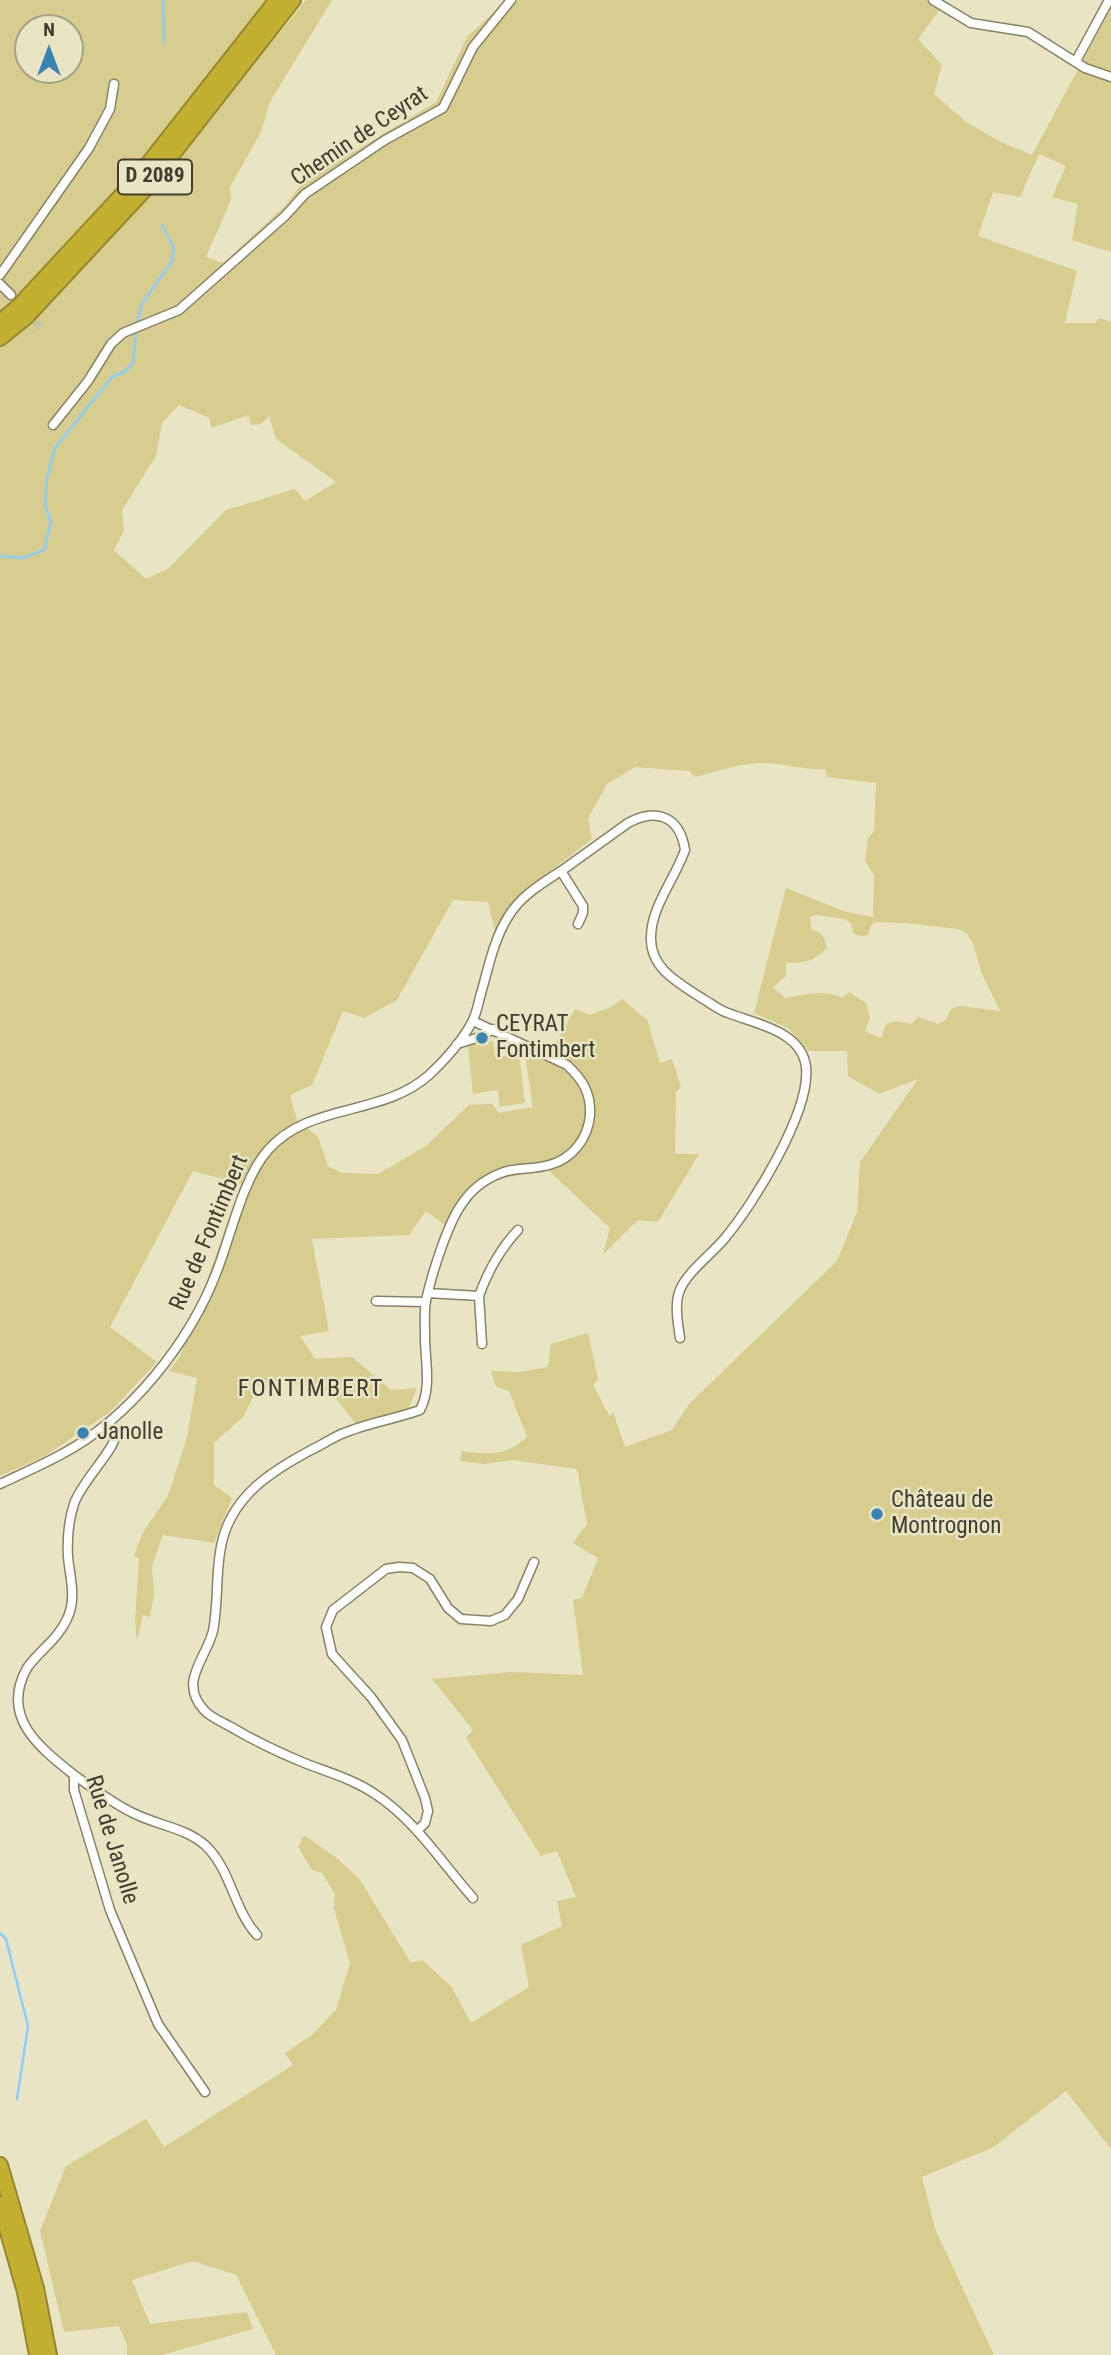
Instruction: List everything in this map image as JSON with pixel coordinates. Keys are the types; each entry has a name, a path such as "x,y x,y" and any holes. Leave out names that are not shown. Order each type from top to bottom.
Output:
{"highway":[{"name":"D 2089","path":"0,322 17,308 134,182 276,0"},
{"name":"D 2089","path":"0,338 26,317 146,188 293,0"},
{"path":"0,2165 36,2288 49,2355"},
{"path":"0,2204 25,2292 37,2355"}],"street":[{"name":"Chemin de Ceyrat","path":"53,425 88,381 111,344 123,333 179,310 285,216 305,194 385,140 443,108 473,47 511,0"},
{"path":"933,0 949,12 980,26 1028,32 1085,68 1111,78"},
{"path":"1076,61 1109,0"},
{"path":"0,275 89,148 110,109 114,84"},
{"path":"0,284 11,295"},
{"name":"Rue de Fontimbert","path":"0,1484 64,1454 108,1423 156,1374 188,1332 204,1303 250,1178 267,1150 283,1135 312,1120 330,1113 383,1102 427,1077 457,1044 473,1021 497,938 509,915 525,896 641,816 655,815 676,825 684,841 685,850 652,925 651,940 657,962 667,975 724,1012 778,1031 800,1049 806,1066 806,1083 801,1102 776,1162 726,1237 679,1291 677,1315 680,1338"},
{"path":"561,871 583,906 583,914 578,924"},
{"path":"473,1021 567,1065 586,1087 590,1104 589,1121 579,1146 560,1161 547,1166 505,1172 490,1178 465,1199 455,1214 427,1298 427,1390 420,1410 344,1433 276,1468 246,1495 226,1529 222,1542 217,1574 219,1594 211,1640 193,1679 194,1691 204,1710 223,1723 374,1793 418,1830 473,1898"},
{"path":"457,1044 480,1037 493,1029"},
{"path":"482,1344 479,1296 486,1276 518,1230"},
{"path":"376,1301 479,1296"},
{"name":"Rue de Janolle","path":"108,1423 114,1431 113,1445 85,1482 69,1518 68,1559 73,1586 72,1604 67,1619 52,1642 27,1667 18,1686 18,1721 25,1732 74,1774 74,1790 116,1923 158,2024 205,2091"},
{"path":"418,1830 425,1823 428,1811 425,1798 402,1740 371,1697 331,1654 326,1627 333,1610 386,1569 400,1567 413,1568 430,1579 448,1608 461,1619 491,1621 505,1615 518,1599 534,1562"},
{"path":"74,1774 134,1814 195,1837 207,1847 216,1858 248,1925 257,1935"}],"shaded area":[{"path":"0,0 295,0 277,36 306,0 332,0 270,102 261,132 230,187 231,200 206,257 223,263 285,206 302,183 436,102 467,37 507,0 939,0 944,4 918,39 942,65 934,94 966,122 1001,142 1032,155 1111,8 1111,252 1072,240 1078,204 1052,197 1066,166 1039,154 1020,197 993,192 978,236 1077,271 1065,323 1095,323 1100,318 1111,322 1111,2149 1066,2091 992,2148 922,2177 935,2229 994,2355 276,2355 236,2275 193,2261 132,2280 150,2324 247,2312 253,2329 162,2355 127,2355 127,2344 119,2326 64,2332 40,2231 66,2166 146,2119 164,2147 293,2065 285,2053 313,2034 336,2010 350,1963 334,1909 335,1894 322,1873 312,1870 298,1847 304,1835 338,1859 360,1880 411,1963 422,1960 451,1986 471,2023 529,1987 521,1945 562,1926 557,1901 576,1897 557,1851 541,1856 466,1738 473,1730 432,1679 512,1672 583,1675 573,1600 582,1598 598,1558 573,1543 587,1524 577,1469 513,1460 484,1464 460,1461 462,1451 497,1453 512,1448 527,1437 509,1391 496,1387 491,1371 520,1372 548,1367 551,1344 588,1333 598,1379 593,1385 610,1417 613,1412 625,1447 672,1430 689,1404 837,1261 857,1212 860,1162 918,1079 879,1094 848,1076 847,1051 809,1051 788,1028 754,1013 786,888 846,912 873,917 874,875 865,861 868,838 874,831 876,783 827,777 825,769 765,763 738,766 695,777 689,771 635,767 607,784 588,818 592,839 522,893 495,932 488,902 453,900 397,1000 364,1018 343,1011 312,1085 290,1095 297,1120 318,1137 328,1166 342,1173 378,1174 426,1146 469,1105 492,1104 499,1113 533,1107 525,1056 551,1051 575,1009 590,1015 611,1007 622,999 647,1020 660,1063 672,1059 681,1087 676,1092 675,1154 699,1154 658,1222 638,1220 603,1255 610,1228 547,1169 478,1184 446,1226 426,1211 409,1235 312,1239 329,1331 300,1336 315,1359 352,1357 391,1390 417,1388 408,1409 355,1423 331,1392 277,1380 258,1386 244,1416 214,1443 214,1485 232,1498 214,1543 163,1535 152,1566 154,1595 150,1617 143,1615 137,1641 135,1621 139,1559 134,1556 142,1534 168,1496 187,1438 197,1378 169,1371 180,1356 241,1184 193,1171 110,1327 157,1362 110,1412 45,1456 0,1476","holes":["179,405 209,418 212,428 248,415 251,425 261,424 269,416 276,439 336,482 305,501 295,489 226,510 169,568 146,579 114,550 124,531 122,510 156,456 162,423","816,915 844,919 851,923 853,933 860,936 868,935 871,925 877,922 958,929 967,934 973,943 982,974 1000,1011 959,1006 951,1009 946,1020 938,1024 918,1017 911,1024 896,1021 886,1024 881,1038 865,1031 870,1018 866,1003 849,992 842,998 822,993 785,998 773,987 786,976 786,962 809,960 827,947 821,934 812,930 810,917"]},
{"path":"493,1041 495,1057 519,1054 525,1103 500,1107 498,1090 473,1094 468,1046"}],"waterway":[{"path":"163,0 164,42"},
{"path":"137,324 142,304 172,261 174,248 162,225"},
{"path":"0,556 23,558 44,550 51,522 45,505 47,478 55,448 112,377 124,372 133,363 136,330"},
{"path":"0,1933 6,1939 28,2026 17,2099"}],"tunnel":[{"path":"27,313 42,328"}],"place":[{"name":"CEYRAT Fontimbert","path":"482,1038"},
{"name":"Janolle","path":"83,1433"},
{"name":"Château de Montrognon","path":"877,1514"}],"district":[{"name":"FONTIMBERT","path":"311,1390"}]}
